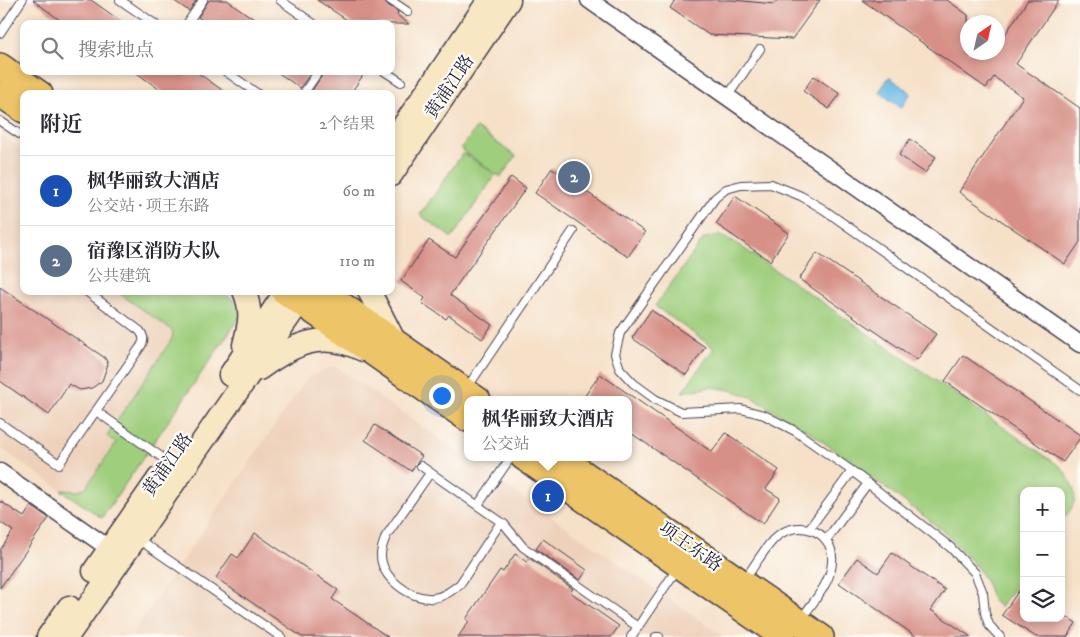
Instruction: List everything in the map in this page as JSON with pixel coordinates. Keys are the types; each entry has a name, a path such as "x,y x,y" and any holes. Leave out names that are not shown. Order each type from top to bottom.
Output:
{"main road":[{"path":"0,66 34,90"},
{"path":"0,94 20,107"},
{"path":"295,295 388,350 464,403"},
{"path":"326,295 388,350"},
{"name":"项王东路","path":"529,461 680,566 737,592"},
{"name":"项王东路","path":"565,461 737,592 792,630 820,637"}],"street":[{"name":"黄浦江路","path":"395,138 488,0"},
{"name":"黄浦江路","path":"395,169 509,0"},
{"path":"589,0 1080,344"},
{"name":"黄浦江路","path":"48,637 116,553 292,295"},
{"path":"240,374 304,344 325,340 388,350 370,295"},
{"path":"240,374 251,313 249,303 242,299"},
{"name":"黄浦江路","path":"67,637 116,553 136,538 176,467"},
{"path":"0,472 116,553"}],"lane":[{"path":"0,33 22,0"},
{"path":"120,0 149,20"},
{"path":"190,20 203,0"},
{"path":"280,0 308,20"},
{"path":"390,0 408,12"},
{"path":"727,97 760,49"},
{"path":"231,75 252,90"},
{"path":"306,90 316,75"},
{"path":"390,75 401,82"},
{"path":"0,121 20,134"},
{"path":"1000,637 989,625 985,613 983,593 976,573 950,547 852,471 795,431 764,415 741,408 681,412 655,399 632,383 620,369 615,354 620,333 715,198 726,189 741,185 771,184 808,200 823,209 1080,390"},
{"path":"468,396 573,231"},
{"path":"0,423 59,464 144,342 144,335 140,331 91,295"},
{"path":"96,411 176,467"},
{"path":"478,505 508,461"},
{"path":"421,466 501,522 523,547 638,626"},
{"path":"808,529 852,471"},
{"path":"430,473 386,536 382,548 381,556 389,575 408,592 419,597 432,598 443,596 460,584 501,522"},
{"path":"827,539 868,483"},
{"path":"737,592 773,539 785,531 802,527 815,531 827,539 832,550 832,564 828,580 792,630"},
{"path":"136,538 282,637"},
{"path":"631,637 680,566"}],"shaded area":[{"path":"0,135 20,148 20,295 228,295 247,309 102,518 0,448"},
{"path":"335,366 464,456 464,461 471,461 724,637 130,637 308,377"}],"green space":[{"path":"476,128 516,156 501,177 496,174 452,238 420,215 463,153 494,173 461,149"},
{"path":"719,235 733,241 1061,467 1075,495 1072,507 1065,516 1065,487 1020,487 1020,580 1000,607 993,601 988,586 977,567 948,536 928,519 811,433 751,397 731,390 711,387 682,392 714,348 655,306 704,238"},
{"path":"122,295 226,295 245,309 102,518 61,490 78,491 86,487 116,443 107,436 172,339 173,331"}],"water":[{"path":"889,77 911,93 901,108 879,92"}],"building":[{"path":"33,0 91,0 119,20 60,20"},
{"path":"173,0 196,0 189,11"},
{"path":"209,0 227,0 255,20 202,20 198,17"},
{"path":"317,0 384,0 398,12 397,15 409,24 395,24 395,20 347,20"},
{"path":"675,0 733,0 774,4 777,0 820,0 792,39 709,35 670,8"},
{"path":"862,0 947,0 968,15 960,15 960,60 1005,60 1005,34 1028,0 1059,0 1016,64 1080,108 1080,242 1065,264 959,192 1023,97 994,77 986,88"},
{"path":"140,75 201,75 222,90 160,90"},
{"path":"282,75 309,75 300,88"},
{"path":"322,75 363,75 353,90 313,90"},
{"path":"814,76 840,94 829,109 803,91"},
{"path":"910,139 936,157 925,173 899,155"},
{"path":"552,168 645,232 628,257 535,193"},
{"path":"511,177 526,188 450,295 492,325 482,339 449,315 446,319 422,303 425,298 401,281 429,240 455,257"},
{"path":"735,196 789,233 770,261 716,224"},
{"path":"817,253 936,334 917,360 799,279"},
{"path":"0,287 105,358 108,364 102,381 92,388 80,390 69,384 49,415 0,381"},
{"path":"651,310 705,347 686,375 632,338"},
{"path":"963,355 1080,435 1080,438 1063,462 945,381"},
{"path":"600,374 632,396 585,396"},
{"path":"632,396 712,452 726,433 779,470 766,489 780,498 763,524 632,434"},
{"path":"375,425 422,456 411,471 365,440"},
{"path":"0,501 24,517 31,506 49,518 0,588 0,550 13,531 0,522"},
{"path":"255,533 338,590 332,599 388,637 302,637 216,578 232,554 238,558"},
{"path":"543,539 587,570 580,580 536,549"},
{"path":"892,553 945,590 931,610 971,637 917,637 839,583 857,558 878,573"},
{"path":"515,554 527,562 529,558 573,589 570,592 619,626 611,637 458,637 469,621 466,619 500,570 503,572"},
{"path":"1020,589 1020,622 1065,622 1065,618 1069,618 1076,623 1067,637 1036,637 1002,615"}],"place":[{"name":"宿豫区消防大队","path":"574,177"},
{"name":"枫华丽致大酒店","path":"548,496"}]}
